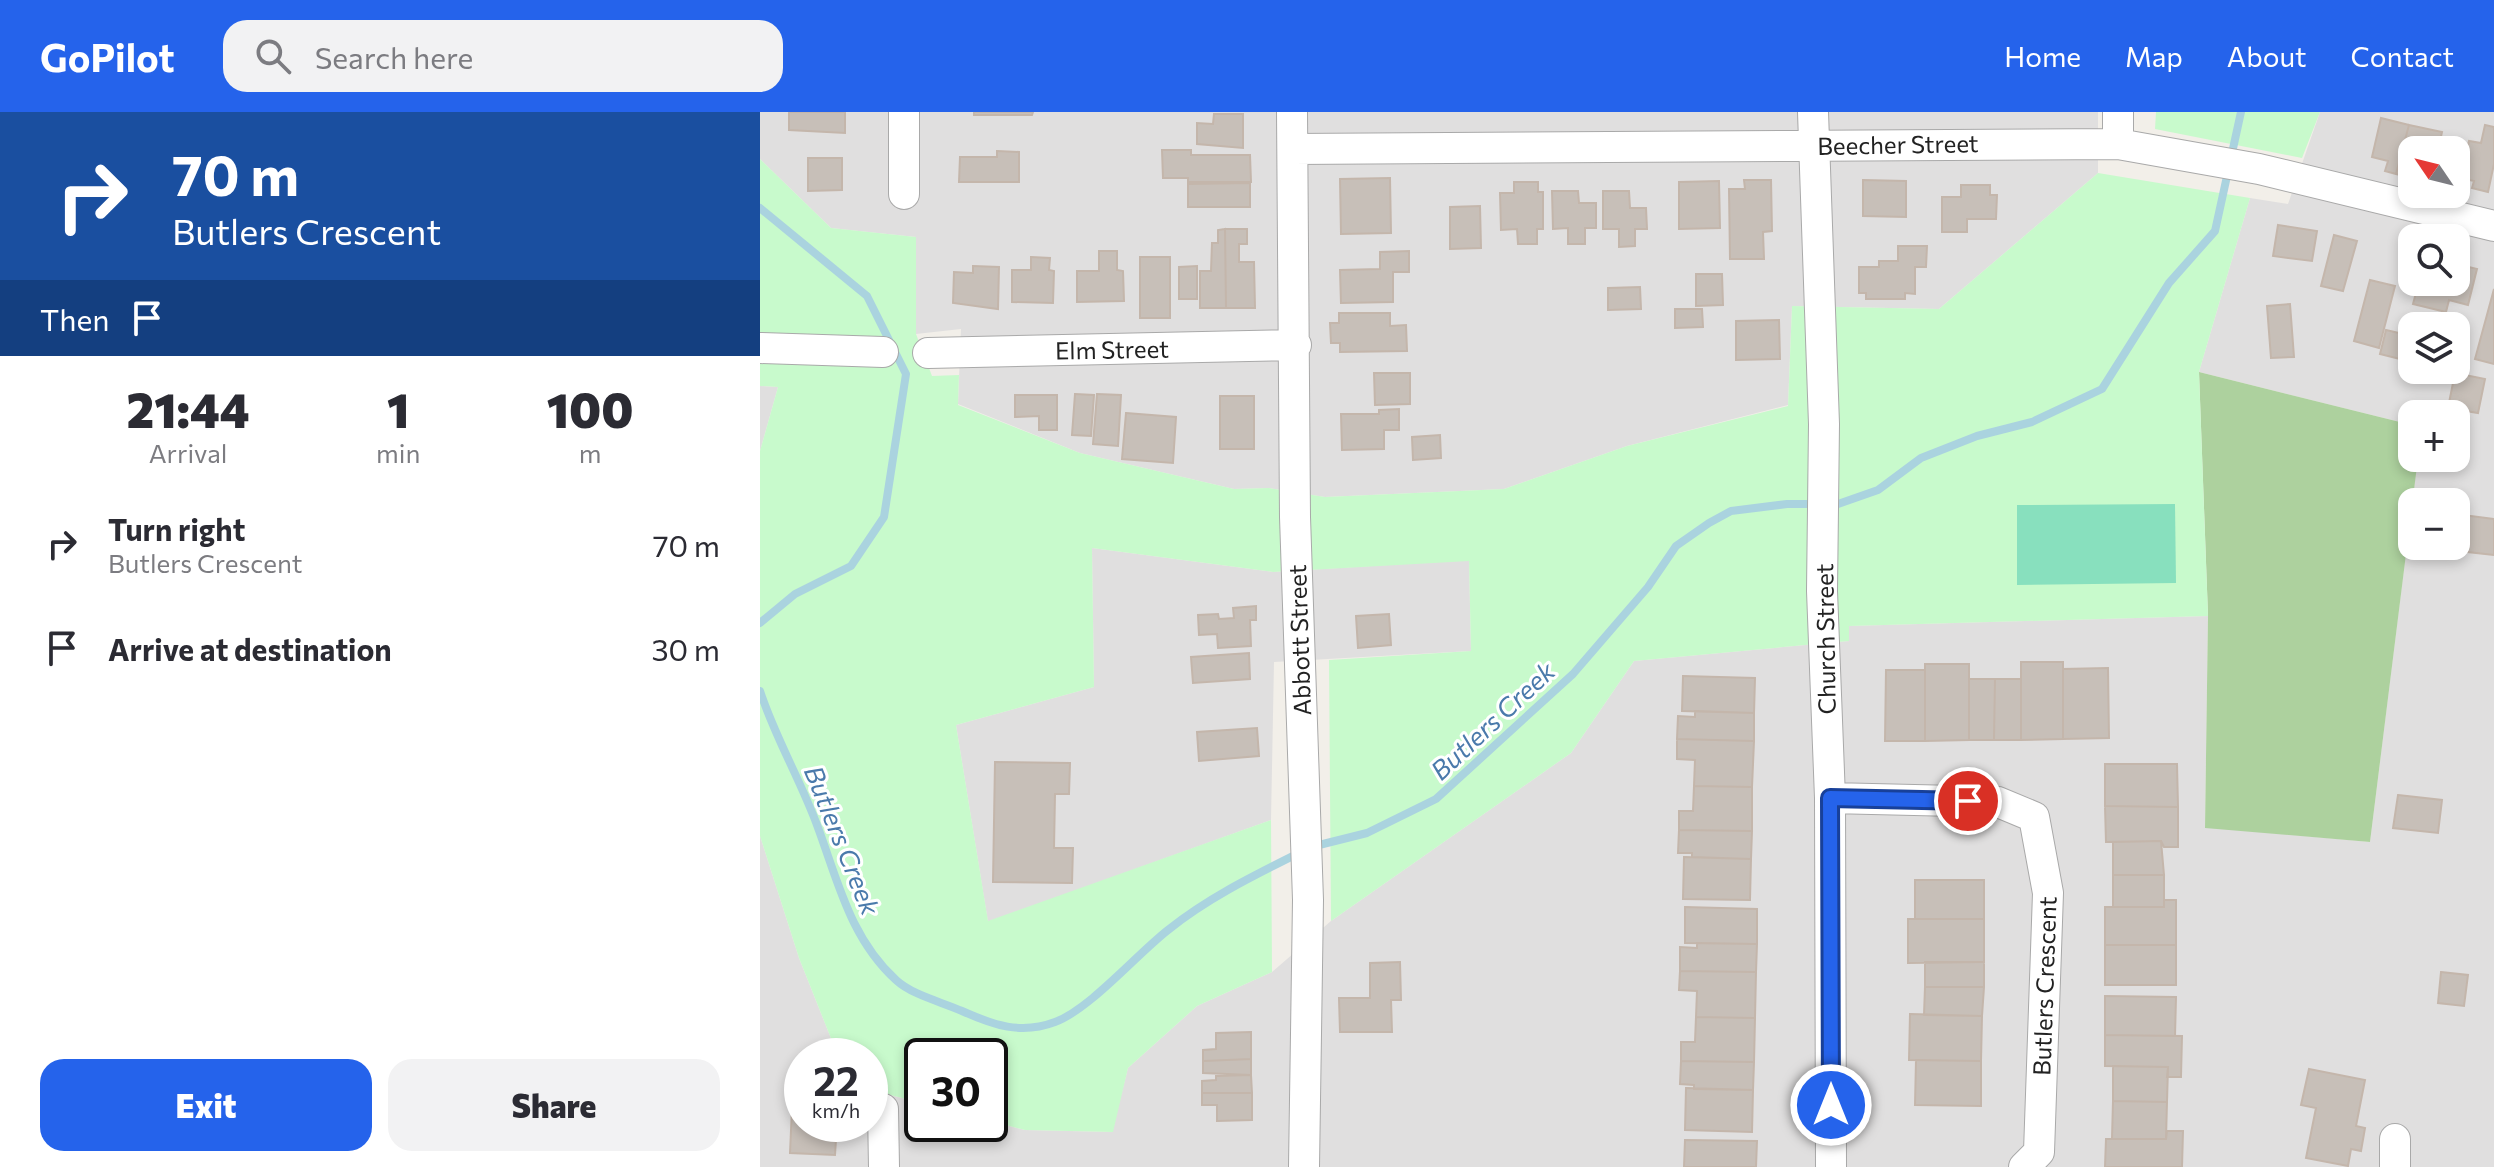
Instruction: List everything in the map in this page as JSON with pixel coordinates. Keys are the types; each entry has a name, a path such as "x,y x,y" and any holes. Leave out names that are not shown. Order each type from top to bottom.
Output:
{"street":[{"path":"904,112 904,194"},
{"name":"Abbott Street","path":"1292,112 1295,517 1308,900 1304,1167"},
{"name":"Church Street","path":"1813,112 1824,424 1823,557 1830,798 1831,1167"},
{"path":"2118,112 2118,144"},
{"name":"Beecher Street","path":"1293,149 2118,144 2259,169 2494,226"},
{"name":"Elm Street","path":"928,353 1296,345"},
{"path":"760,348 883,352"},
{"name":"Butlers Crescent","path":"1830,798 1998,802 2034,817 2048,893 2039,1152 2024,1167"},
{"path":"884,1142 884,1167"}],"shaded area":[{"path":"760,112 2098,112 2098,173 1939,309 1792,306 1788,405 1627,446 1504,489 1325,497 1269,488 1234,489 1080,453 958,404 961,329 916,334 916,237 831,228 760,159"},
{"path":"2320,112 2494,112 2494,1167 760,1167 760,836 799,958 831,1038 784,1038 784,1142 888,1142 888,1094 904,1098 904,1142 1008,1142 1008,1126 1025,1130 1112,1132 1128,1068 1197,1006 1272,972 1331,921 1571,753 1634,661 1849,641 1849,626 2208,616 2205,827 2370,842 2405,560 2470,560 2470,488 2414,488 2416,472 2470,472 2470,400 2398,400 2398,422 2199,372 2250,198 2288,204"},
{"path":"760,386 778,387 760,451"},
{"path":"1092,548 1273,572 1469,560 1471,651 1274,662 1271,820 988,922 956,725 1094,687"}],"green space":[{"path":"2156,112 2320,112 2302,158 2155,129"},
{"path":"760,159 831,228 916,237 916,334 932,376 959,375 958,405 1080,453 1234,489 1269,488 1325,497 1504,489 1627,446 1788,406 1792,306 1939,309 2098,173 2250,198 2199,372 2208,616 1849,626 1849,641 1634,661 1571,753 1331,921 1329,660 1471,651 1469,561 1273,572 1092,548 1094,687 956,725 988,921 1271,820 1272,972 1197,1006 1128,1068 1113,1132 1025,1130 1008,1126 1008,1038 904,1038 904,1098 888,1094 888,1038 831,1038 799,958 760,836 760,451 778,387 760,386"},
{"path":"2199,372 2398,422 2398,472 2416,472 2414,488 2398,488 2398,560 2405,560 2370,842 2205,828 2208,616"},
{"path":"2175,504 2176,583 2017,585 2017,505"}],"building":[{"path":"789,112 845,112 845,133 789,130"},
{"path":"974,112 1033,112 1032,115 974,115"},
{"path":"1214,114 1243,114 1243,148 1197,144 1197,123 1213,124"},
{"path":"2381,118 2409,125 2406,136 2398,136 2396,174 2385,171 2388,161 2372,157"},
{"path":"2409,125 2442,132 2441,136 2406,136"},
{"path":"2485,125 2494,127 2494,164 2488,192 2472,188 2474,181 2470,180 2470,141 2481,143"},
{"path":"1162,150 1191,150 1191,155 1250,155 1251,182 1188,182 1188,178 1163,178"},
{"path":"997,151 1019,152 1019,182 959,182 960,157 997,157"},
{"path":"808,158 842,158 842,190 808,191"},
{"path":"1390,178 1391,233 1341,234 1340,179"},
{"path":"1744,180 1771,180 1772,231 1763,232 1764,259 1730,259 1729,189 1745,189"},
{"path":"1863,180 1906,181 1906,217 1863,216"},
{"path":"1719,181 1720,228 1679,229 1679,182"},
{"path":"1514,182 1538,182 1538,192 1543,192 1543,229 1537,229 1537,244 1518,244 1517,229 1501,230 1500,193 1514,193"},
{"path":"1250,183 1250,207 1188,207 1188,184"},
{"path":"1961,185 1990,185 1990,195 1997,195 1996,219 1967,219 1967,232 1942,232 1942,197 1961,197"},
{"path":"1552,191 1578,191 1579,203 1596,203 1596,228 1585,228 1585,244 1568,244 1568,228 1553,229"},
{"path":"1603,191 1629,191 1630,208 1646,208 1647,229 1635,229 1635,246 1619,247 1619,229 1603,229"},
{"path":"1480,206 1481,248 1450,249 1450,207"},
{"path":"2278,225 2317,231 2312,261 2273,256"},
{"path":"1225,229 1226,308 1200,308 1200,271 1211,271 1212,243 1218,243 1218,230"},
{"path":"1225,229 1247,229 1247,244 1239,244 1239,262 1254,262 1255,308 1226,308"},
{"path":"2334,235 2357,241 2343,291 2321,286"},
{"path":"1898,246 1927,246 1926,267 1915,267 1915,294 1905,293 1905,299 1866,299 1866,293 1859,293 1859,267 1879,267 1879,261 1898,261"},
{"path":"1099,251 1117,251 1117,270 1123,271 1124,301 1077,302 1077,271 1099,271"},
{"path":"1409,251 1409,272 1393,272 1393,302 1341,303 1340,270 1380,269 1380,252"},
{"path":"1031,257 1050,258 1049,270 1054,271 1053,303 1012,302 1012,270 1031,270"},
{"path":"1140,257 1170,257 1170,318 1140,318"},
{"path":"973,266 999,267 998,309 953,303 954,272 973,273"},
{"path":"1197,266 1197,299 1179,299 1179,267"},
{"path":"2470,267 2477,269 2468,305 2449,300 2446,312 2413,304 2415,296 2470,296"},
{"path":"1696,274 1722,274 1723,305 1696,306"},
{"path":"2370,280 2395,286 2379,348 2354,341"},
{"path":"1640,287 1641,309 1608,310 1608,288"},
{"path":"2494,289 2494,364 2475,359"},
{"path":"2290,304 2294,357 2271,358 2267,306"},
{"path":"1675,309 1702,309 1703,327 1675,328"},
{"path":"1339,313 1390,313 1390,326 1406,325 1407,351 1340,352 1340,343 1331,343 1330,323 1339,323"},
{"path":"1779,320 1780,359 1736,360 1736,321"},
{"path":"2386,330 2398,333 2398,358 2380,354"},
{"path":"1374,373 1410,373 1410,404 1375,405"},
{"path":"2470,376 2485,379 2478,413 2470,412 2470,400 2450,400 2453,384 2470,384"},
{"path":"1075,394 1094,395 1091,436 1072,435"},
{"path":"1097,394 1121,395 1118,446 1093,444"},
{"path":"1015,395 1057,395 1057,430 1039,430 1039,416 1015,417"},
{"path":"1220,396 1254,396 1254,449 1220,449"},
{"path":"1399,409 1399,430 1384,430 1384,449 1342,450 1341,414 1379,414 1379,410"},
{"path":"1126,413 1176,417 1173,463 1122,459"},
{"path":"1440,435 1441,458 1413,460 1412,437"},
{"path":"2470,516 2494,519 2494,555 2470,552"},
{"path":"1256,606 1256,620 1250,620 1251,646 1218,648 1217,634 1199,635 1198,615 1218,614 1219,619 1234,618 1233,608"},
{"path":"1389,614 1391,645 1358,648 1356,616"},
{"path":"1249,653 1250,679 1193,683 1191,657"},
{"path":"2021,662 2063,662 2063,739 2021,740"},
{"path":"1925,664 1969,664 1969,740 1925,741"},
{"path":"2108,668 2109,738 2063,739 2063,669"},
{"path":"1886,670 1925,670 1925,741 1885,741"},
{"path":"1683,676 1755,678 1754,713 1682,711"},
{"path":"1969,679 1995,679 1994,740 1969,740"},
{"path":"1995,679 2021,679 2021,740 1994,740"},
{"path":"1695,711 1754,713 1754,741 1677,739 1678,716 1695,717"},
{"path":"1257,728 1259,756 1199,761 1197,732"},
{"path":"1677,739 1754,741 1752,787 1694,786 1695,760 1677,759"},
{"path":"995,762 1070,763 1069,794 1055,794 1054,848 1073,848 1072,883 993,882"},
{"path":"2105,764 2177,764 2178,807 2105,806"},
{"path":"1694,786 1752,787 1752,831 1679,830 1679,811 1693,811"},
{"path":"2398,795 2442,800 2438,833 2393,828"},
{"path":"2105,806 2178,807 2178,847 2164,847 2161,841 2106,842"},
{"path":"1679,830 1752,831 1751,859 1692,857 1692,853 1678,853"},
{"path":"2161,841 2164,875 2113,875 2113,842"},
{"path":"1684,857 1751,859 1750,900 1683,899"},
{"path":"2113,875 2164,875 2164,907 2113,907"},
{"path":"1915,880 1984,880 1984,919 1915,919"},
{"path":"2164,900 2176,900 2176,945 2105,945 2105,907 2164,907"},
{"path":"1685,907 1757,909 1757,944 1685,943"},
{"path":"1908,919 1984,919 1984,962 1908,963"},
{"path":"1697,943 1757,944 1756,972 1680,971 1680,947 1697,948"},
{"path":"2105,945 2176,945 2176,985 2105,985"},
{"path":"1400,962 1401,1000 1391,1000 1392,1032 1340,1032 1339,998 1370,998 1370,963"},
{"path":"1925,962 1984,962 1984,987 1925,987"},
{"path":"1680,971 1756,972 1755,1018 1696,1017 1697,991 1679,990"},
{"path":"2441,972 2468,975 2464,1006 2438,1003"},
{"path":"1925,987 1984,987 1982,1016 1924,1015"},
{"path":"2105,996 2176,997 2175,1036 2105,1035"},
{"path":"1910,1014 1982,1016 1981,1061 1909,1060"},
{"path":"1696,1017 1755,1018 1754,1062 1681,1061 1681,1042 1695,1042"},
{"path":"1251,1032 1251,1059 1203,1061 1203,1050 1216,1049 1216,1033"},
{"path":"2105,1035 2182,1036 2181,1077 2167,1077 2168,1067 2105,1066"},
{"path":"1251,1059 1251,1075 1203,1073 1203,1061"},
{"path":"1916,1060 1981,1061 1981,1106 1915,1105"},
{"path":"1681,1061 1754,1062 1753,1090 1694,1089 1694,1085 1680,1084"},
{"path":"2113,1066 2168,1067 2167,1102 2113,1101"},
{"path":"2309,1069 2365,1080 2356,1126 2365,1128 2361,1151 2351,1149 2348,1166 2306,1158 2316,1108 2301,1105"},
{"path":"1251,1075 1252,1093 1202,1093 1202,1081 1216,1080 1216,1076"},
{"path":"1686,1088 1753,1090 1752,1132 1685,1130"},
{"path":"1202,1093 1252,1093 1252,1120 1217,1121 1217,1105 1202,1105"},
{"path":"2113,1101 2167,1102 2166,1139 2112,1139"},
{"path":"2167,1131 2183,1131 2182,1167 2105,1167 2106,1139 2166,1139"},
{"path":"1685,1140 1757,1141 1756,1167 1684,1167"},
{"path":"790,1142 836,1142 835,1155 790,1153"}],"waterway":[{"name":"Butlers Creek","path":"1311,847 1367,833 1436,799 1573,674 1648,587 1676,546 1709,523 1731,511 1787,504 1838,504 1878,490 1921,458 1977,436 2032,422 2102,389 2169,283 2215,231 2241,112"},
{"name":"Butlers Creek","path":"760,208 867,296 906,374 884,517 851,566 795,594 760,623"},
{"name":"Butlers Creek","path":"760,691 810,808 847,908 867,946 880,964 910,990 996,1024 1030,1028 1069,1015 1098,994 1183,918 1231,888 1299,853"}],"route":[{"path":"1831,1105 1830,798 1968,801"}]}
